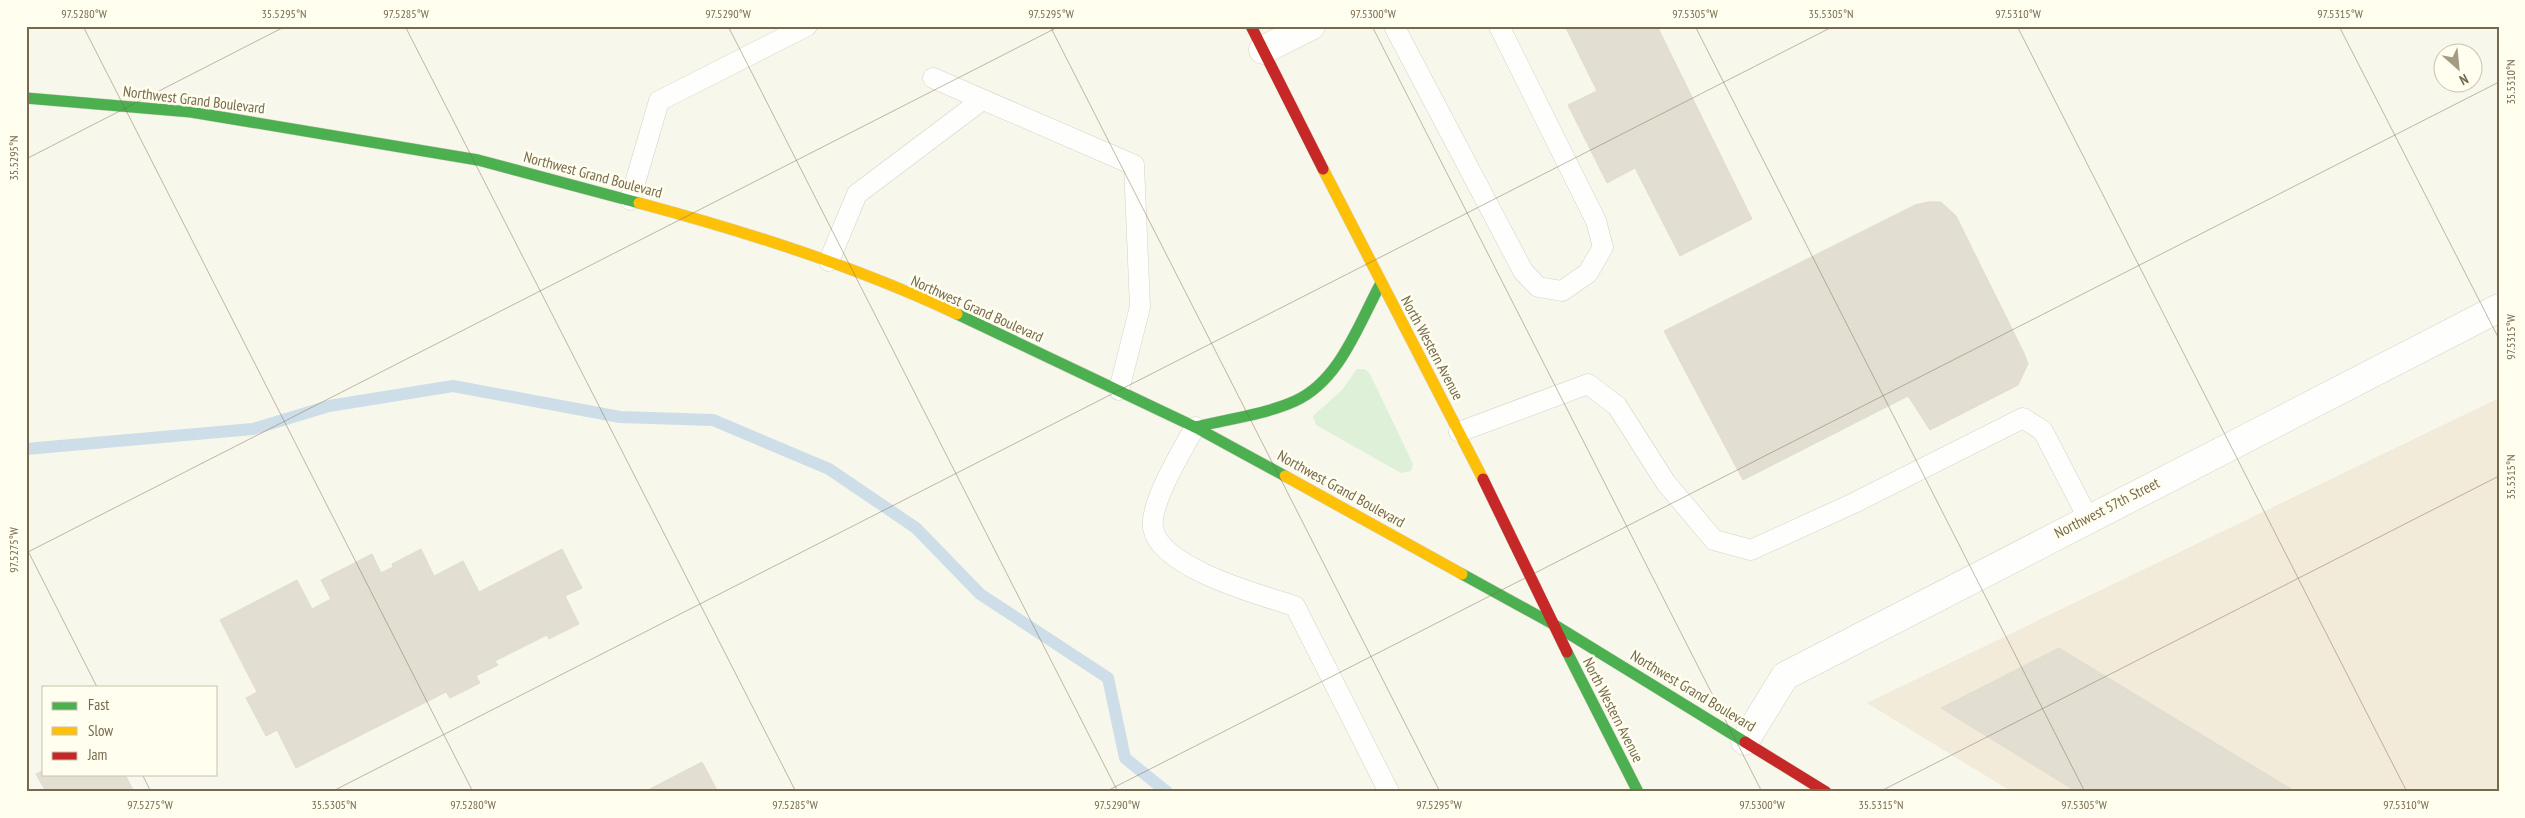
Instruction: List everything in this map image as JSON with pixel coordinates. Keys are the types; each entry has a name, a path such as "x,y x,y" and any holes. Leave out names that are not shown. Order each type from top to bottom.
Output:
{"main road":[{"name":"North Western Avenue","path":"1251,26 1459,432 1638,792"},
{"name":"Northwest Grand Boulevard","path":"26,98 191,112 286,126 478,160 733,228 829,262 948,310 1195,427 1553,624 1826,792"},
{"path":"1195,427 1296,401 1315,387 1338,363 1381,283"}],"street":[{"path":"1263,50 1311,26"},
{"name":"Northwest 57th Street","path":"1745,741 1784,676 2499,308"}],"lane":[{"path":"630,200 659,101 807,26"},
{"path":"1394,26 1523,271 1538,288 1562,291 1588,273 1603,247 1596,221 1499,26"},
{"path":"933,78 1134,165 1140,307 1119,390"},
{"path":"829,262 857,194 982,100"},
{"path":"1459,432 1588,384 1618,406 1666,483 1714,540 1751,550 1854,503 2023,418 2043,431 2088,518"},
{"path":"1195,427 1159,494 1153,528 1163,548 1179,562 1243,590 1295,606 1389,792"}],"shaded area":[{"path":"2499,398 2499,792 2012,792 1867,703"}],"green space":[{"path":"1357,369 1365,369 1370,374 1413,464 1411,471 1401,473 1316,425 1313,416 1342,390"}],"building":[{"path":"1565,26 1657,26 1752,219 1680,256 1635,168 1607,183 1568,105 1597,91"},
{"path":"1941,202 1956,216 2024,353 2028,364 2018,385 1930,430 1908,396 1743,480 1664,331 1915,205"},
{"path":"421,549 434,576 463,561 479,592 562,549 582,588 565,596 579,624 549,639 547,635 495,661 498,665 476,676 480,683 450,698 446,692 296,768 277,730 266,736 246,698 257,692 220,620 297,580 312,609 331,599 321,580 372,554 381,573 393,567 392,564"},
{"path":"2059,648 2296,792 2077,792 1941,708"},
{"path":"702,762 718,792 644,792"},
{"path":"42,771 42,776 126,776 134,792 42,792 45,790 36,774"}],"waterway":[{"path":"26,449 253,429 329,406 453,386 620,417 713,420 829,469 916,528 980,594 1108,678 1125,758 1167,792"}],"traffic: fast":[{"path":"26,98 191,112 478,160 639,203"},
{"path":"1195,427 1271,410 1295,401 1311,392 1324,380 1347,350 1381,283"},
{"path":"957,314 1195,427 1285,476"},
{"path":"1462,574 1553,624 1745,742"},
{"path":"1567,652 1638,792"}],"traffic: slow":[{"path":"1323,169 1483,479"},
{"path":"639,203 800,251 879,280 957,314"},
{"path":"1285,476 1462,574"}],"traffic: jam":[{"path":"1251,26 1323,169"},
{"path":"1483,479 1567,652"},
{"path":"1745,742 1826,792"}]}
